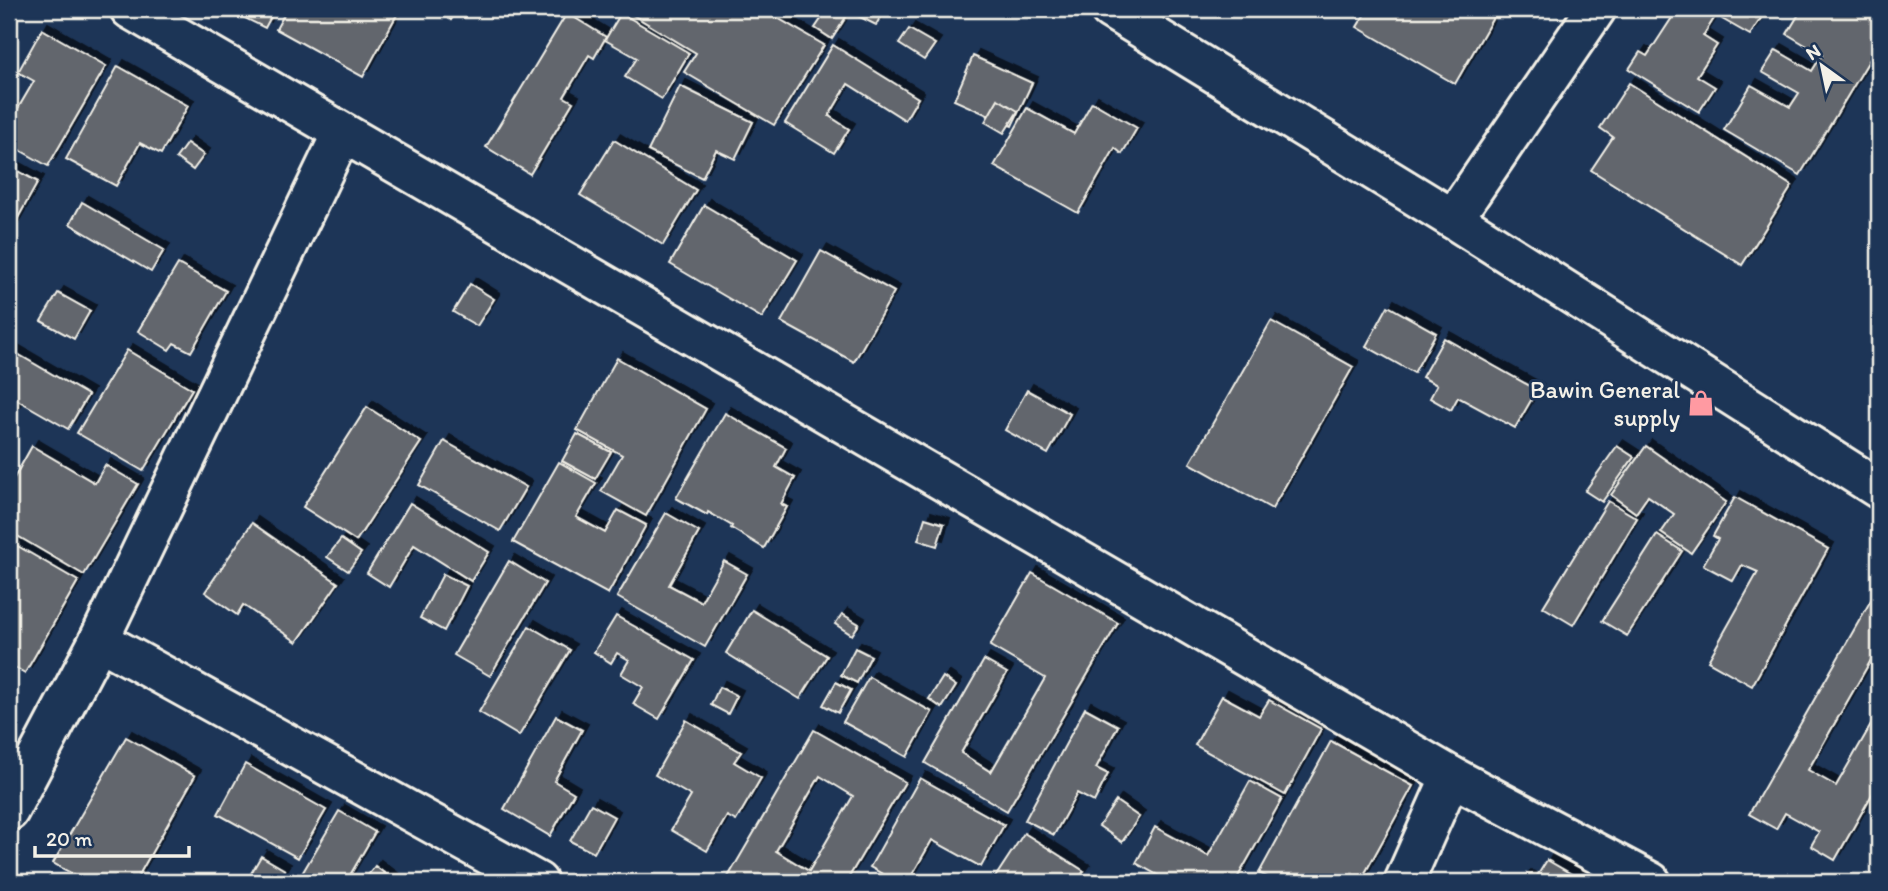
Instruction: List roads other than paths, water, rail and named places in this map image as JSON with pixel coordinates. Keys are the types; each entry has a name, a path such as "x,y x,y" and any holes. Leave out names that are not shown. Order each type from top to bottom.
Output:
{"street":[{"path":"130,9 1451,776 1651,882"},
{"path":"1110,9 1452,219 1879,489"},
{"path":"1452,219 1595,9"},
{"path":"9,811 99,640 342,133"},
{"path":"99,640 538,882"},
{"path":"1404,882 1451,776"}],"place":[{"name":"Bawin General supply","path":"1701,403"}]}
